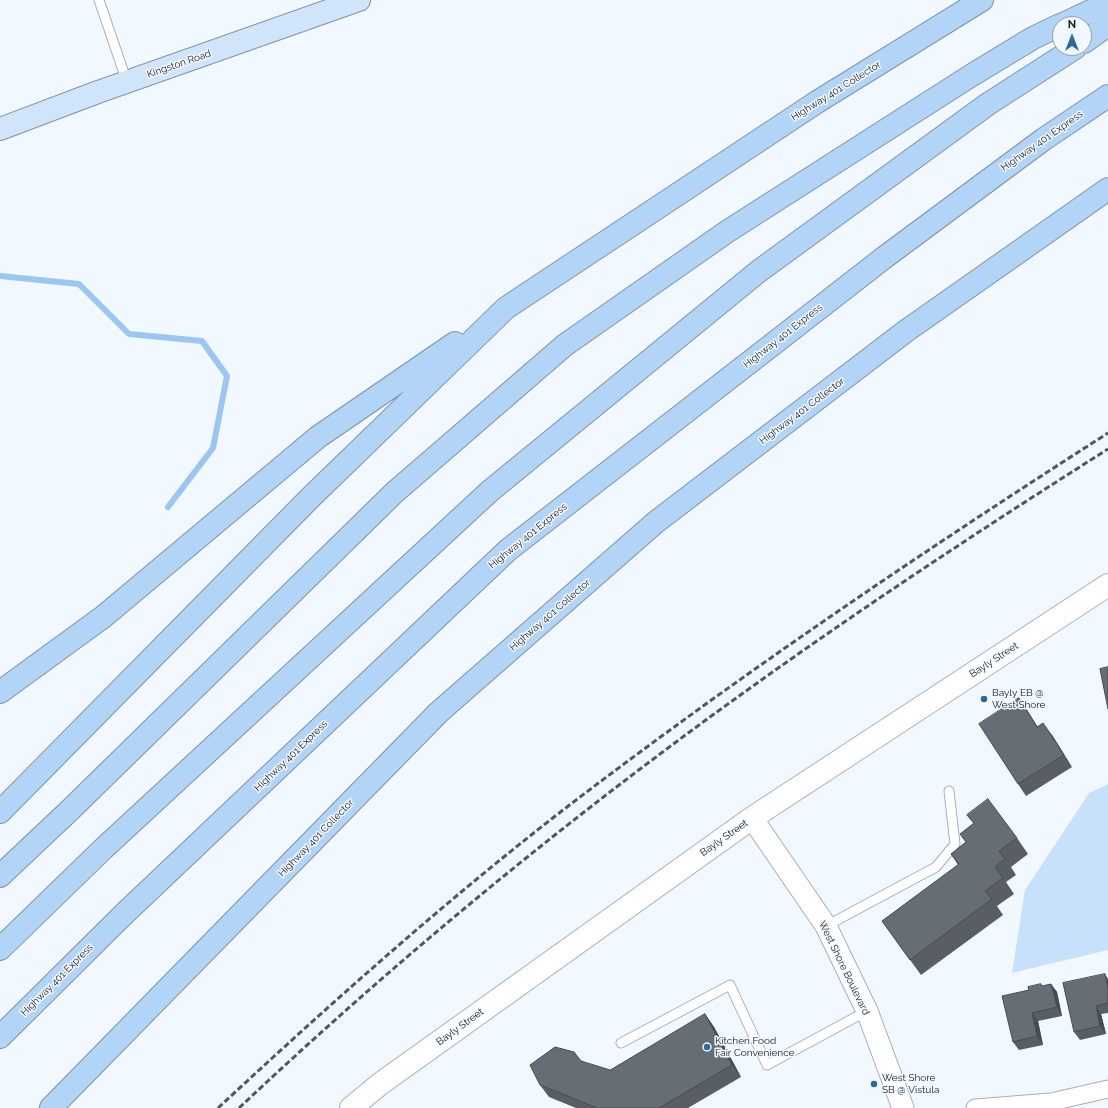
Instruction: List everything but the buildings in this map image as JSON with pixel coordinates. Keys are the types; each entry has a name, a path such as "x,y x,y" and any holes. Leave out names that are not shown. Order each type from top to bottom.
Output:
{"highway":[{"name":"Highway 401 Collector","path":"0,812 311,497 506,308 817,102 982,0"},
{"path":"1080,16 1108,3"},
{"path":"1092,36 1108,25"},
{"path":"0,876 70,810 395,492 565,345 728,231 979,71 1033,38 1052,29"},
{"path":"0,949 103,849 490,491 759,272 988,104 1063,56"},
{"name":"Highway 401 Express","path":"0,1036 123,915 508,550 885,257 1044,139 1108,96"},
{"name":"Highway 401 Collector","path":"40,1108 57,1101 439,712 656,522 906,331 1108,189"},
{"path":"0,692 103,617 318,437 506,308"}],"main road":[{"name":"Kingston Road","path":"0,129 127,82 359,0"},
{"name":"Bayly Street","path":"351,1108 387,1079 752,818 1108,585"}],"street":[{"name":"West Shore Boulevard","path":"752,818 826,926 867,1011 903,1108"},
{"path":"975,1108 1051,1102 1108,1089"}],"lane":[{"path":"99,0 127,82"},
{"path":"826,926 936,867 955,844 950,791"},
{"path":"622,1043 730,985 767,1065 867,1011"}],"shaded area":[{"path":"1108,784 1108,950 1012,973 1025,890 1089,793"}],"waterway":[{"path":"0,276 79,284 129,334 202,341 227,376 213,448 168,507"}],"railway":[{"path":"218,1108 387,955 474,881 563,810 629,760 763,663 900,569 1108,433"},
{"path":"239,1108 290,1060 395,967 502,877 612,790 776,670 885,594 1108,449"}],"place":[{"name":"Bayly EB @ West Shore","path":"984,699"},
{"name":"Kitchen Food Fair Convenience","path":"707,1047"},
{"name":"West Shore SB @ Vistula","path":"874,1084"}]}
